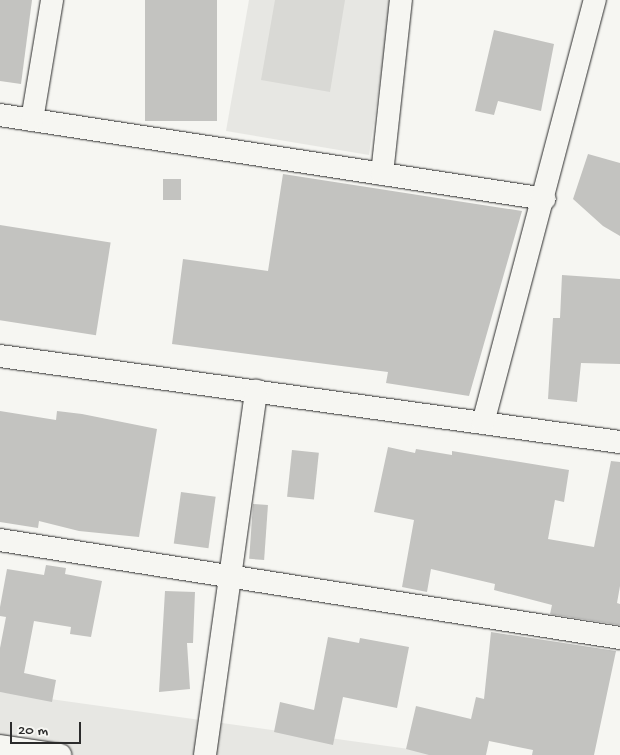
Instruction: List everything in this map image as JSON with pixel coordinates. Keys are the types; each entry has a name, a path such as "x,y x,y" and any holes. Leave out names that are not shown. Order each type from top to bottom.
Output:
{"street":[{"path":"32,120 52,0"},
{"path":"382,174 401,0"},
{"path":"483,423 545,199 595,0"},
{"path":"0,115 545,199"},
{"path":"0,356 620,442"},
{"path":"205,755 256,392"},
{"path":"0,540 620,638"},
{"path":"0,746 45,754"}],"shaded area":[{"path":"249,0 392,0 369,155 226,131"},
{"path":"275,0 345,0 330,92 261,80"},
{"path":"0,692 452,755 0,755"}],"building":[{"path":"0,0 32,0 21,84 0,81"},
{"path":"145,0 217,0 217,121 145,121"},
{"path":"494,30 554,44 541,111 498,101 494,115 475,111"},
{"path":"588,154 620,163 620,236 603,226 573,199"},
{"path":"283,174 522,211 469,396 386,383 388,372 172,344 183,259 268,271"},
{"path":"163,179 181,179 181,200 163,200"},
{"path":"0,225 111,243 96,335 0,320"},
{"path":"562,275 620,279 620,364 581,363 577,402 548,399 553,318 560,318"},
{"path":"0,411 56,420 57,411 157,429 139,537 79,531 39,521 38,528 0,522"},
{"path":"388,447 415,453 416,449 452,455 452,451 569,470 564,502 555,500 548,539 594,547 611,461 620,462 620,586 617,603 620,604 620,625 550,614 552,605 494,590 495,584 431,569 427,592 402,587 414,520 374,512"},
{"path":"292,450 319,453 314,500 287,497"},
{"path":"181,492 216,497 208,548 174,543"},
{"path":"253,504 268,505 264,560 249,559"},
{"path":"46,565 66,568 65,574 102,581 91,637 70,634 71,627 34,621 24,673 56,680 52,702 0,692 0,648 6,617 0,616 0,607 7,569 44,575"},
{"path":"165,591 195,592 193,643 187,643 190,689 159,692"},
{"path":"491,632 616,651 594,755 532,755 533,750 489,741 486,755 429,755 406,749 416,706 471,719 476,697 484,699"},
{"path":"328,637 359,643 360,638 409,647 397,708 343,697 333,745 274,732 280,702 314,710"}]}
